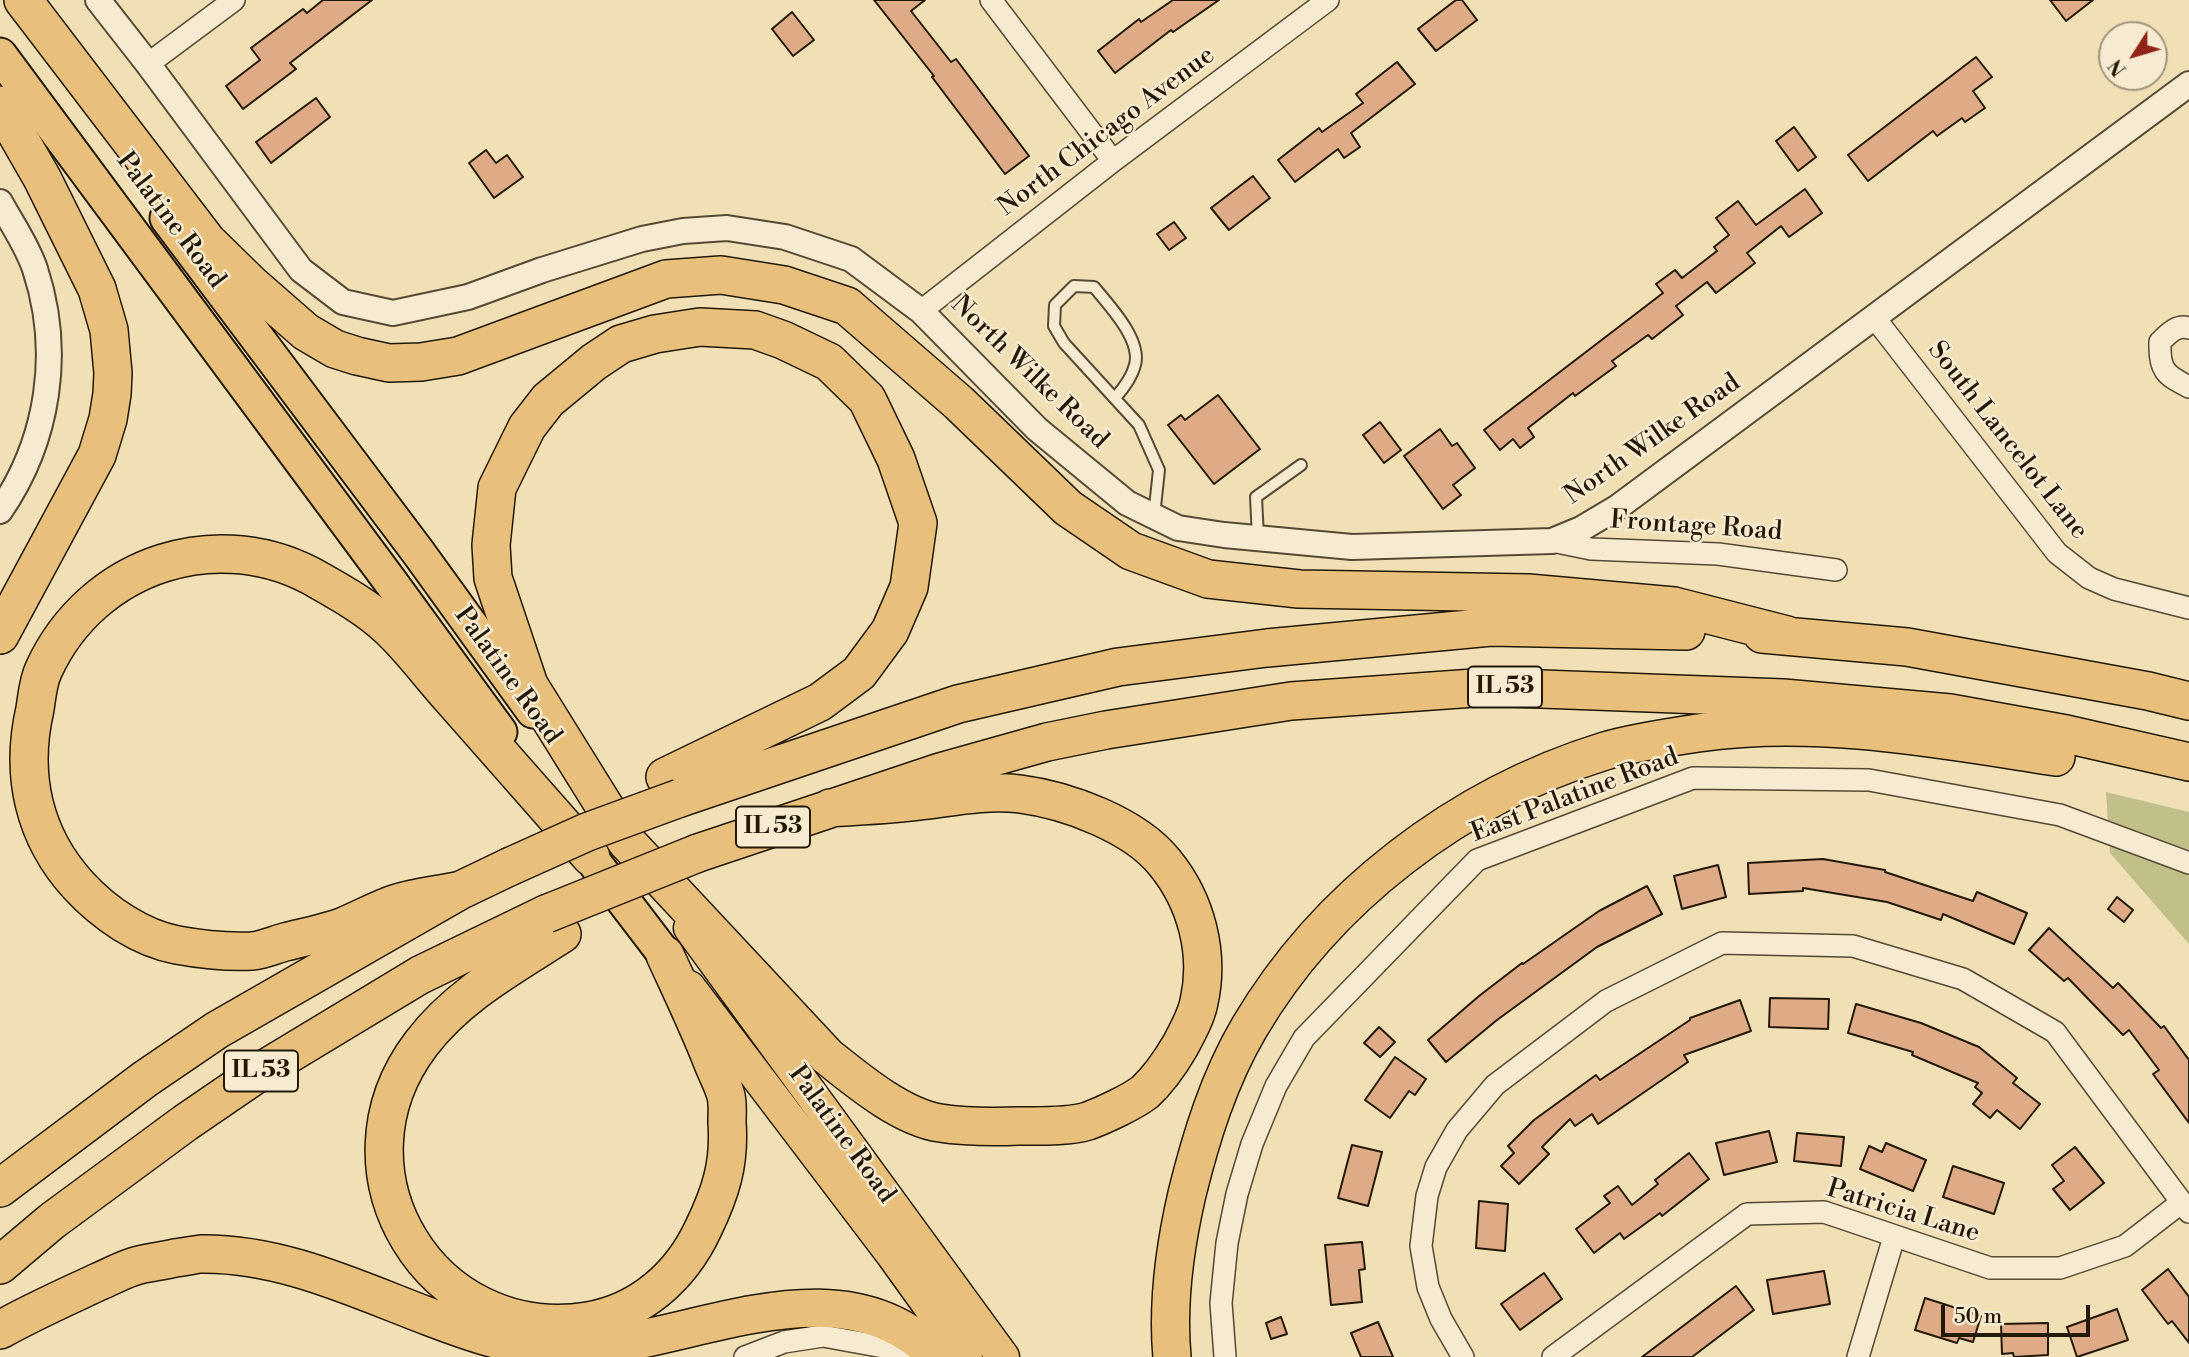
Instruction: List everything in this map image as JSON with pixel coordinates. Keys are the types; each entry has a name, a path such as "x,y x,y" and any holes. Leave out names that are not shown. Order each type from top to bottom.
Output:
{"highway":[{"name":"Palatine Road","path":"6,0 418,552 626,841"},
{"path":"23,0 207,241 306,332 335,349 389,363 421,362 458,356 666,279 721,275 784,285 847,306 959,403 1068,509 1131,551 1208,579 1299,589 1528,593 1674,606 1787,635"},
{"name":"Palatine Road","path":"0,55 589,845 665,955"},
{"path":"0,105 42,178 97,289 109,330 113,373 108,419 97,455 0,635"},
{"path":"673,787 820,702 859,673 890,631 909,587 918,523 896,458 867,399 829,362 755,330 700,327 655,334 621,344 548,400 527,427 497,488 491,545 493,578 529,685 626,841 827,1056 859,1082 901,1108 937,1123 988,1127 1086,1121 1143,1093 1161,1075 1187,1033 1199,1004 1201,946 1197,921 1185,891 1164,862 1143,841 1109,821 1071,806 1021,794 982,792 919,801 830,808"},
{"path":"461,890 396,904 340,927 254,951 175,945 114,917 91,899 64,869 47,841 34,804 29,764 29,734 42,673 52,652 72,625 110,589 135,574 160,564 189,556 222,552 281,561 318,580 387,626 589,845"},
{"name":"IL 53","path":"0,1188 145,1079 217,1030 461,890 509,867 589,845 673,787 958,704 1118,667 1267,648 1491,627 1652,629 1787,635 1908,647 2189,701"},
{"name":"IL 53","path":"0,1265 63,1213 185,1123 261,1071 420,975 554,924 707,850 1002,753 1106,730 1291,701 1488,687 1783,698 1950,713 2066,734 2189,762"},
{"path":"1172,1357 1172,1293 1179,1231 1195,1160 1207,1121 1247,1031 1276,984 1348,903 1383,871 1456,818 1521,783 1606,750 1697,733 1746,728 1792,726 1863,730 2065,758 2189,784"},
{"path":"554,924 437,1023 406,1067 388,1115 383,1141 389,1192 401,1226 419,1255 435,1273 461,1294 492,1311 514,1319 543,1324 569,1324 599,1319 625,1310 648,1297 671,1278 696,1243 714,1207 726,1172 729,1142 726,1096 665,955"},
{"path":"0,1330 35,1310 137,1265 200,1254 264,1259 324,1277 464,1329 517,1345 545,1349 598,1346 762,1312 815,1308 853,1312 894,1325 911,1334 938,1357"}],"main road":[{"name":"Palatine Road","path":"626,841 1003,1357"},
{"name":"Palatine Road","path":"665,955 892,1254 966,1357"}],"street":[{"path":"97,0 148,64 234,0"},
{"path":"991,0 1113,161"},
{"name":"North Chicago Avenue","path":"921,311 1113,161 1328,0"},
{"name":"North Wilke Road","path":"148,64 301,270 342,302 393,313 468,297 542,270 642,239 683,231 727,228 785,237 850,259 921,311 1037,429 1127,503 1178,528 1352,547 1552,541 1581,529 1618,507 2189,84"},
{"path":"0,202 35,269 49,340 49,367 41,424 20,480 0,511"},
{"name":"South Lancelot Lane","path":"1874,317 2056,553 2089,578 2114,589 2189,608"},
{"path":"2189,328 2184,326 2170,332 2160,342 2160,361 2172,378 2189,387"},
{"name":"Frontage Road","path":"1552,541 1591,549 1718,554 1836,570"},
{"name":"East Palatine Road","path":"1225,1357 1221,1303 1227,1242 1237,1194 1252,1144 1276,1086 1304,1038 1477,860 1693,778 1869,780 2060,816 2189,863"},
{"path":"1463,1357 1441,1319 1428,1287 1421,1246 1427,1196 1436,1167 1457,1130 1495,1085 1606,1001 1722,943 1853,946 1963,979 2055,1032 2185,1207"},
{"name":"Patricia Lane","path":"1553,1357 1747,1214 1824,1212 1990,1268 2060,1268 2125,1246 2185,1207"},
{"path":"1858,1357 1895,1237"},
{"path":"745,1357 784,1342 823,1336 892,1352"}],"lane":[{"path":"1115,398 1136,363 1134,344 1116,315 1094,288 1074,286 1055,304 1054,326 1064,343 1139,425 1159,470 1154,516"},
{"path":"1258,538 1256,497 1301,464"}],"shaded area":[{"path":"2106,792 2189,812 2189,944 2110,853"}],"building":[{"path":"323,0 372,0 290,63 296,69 243,109 226,86 260,60 251,48 303,9 307,13"},
{"path":"874,0 925,0 911,11 951,62 956,59 1029,156 1005,174 932,77 934,76"},
{"path":"1173,0 1219,0 1173,32 1171,30 1115,73 1098,51 1139,19 1141,22"},
{"path":"1456,0 1462,0 1477,20 1436,51 1418,29"},
{"path":"2050,0 2093,0 2066,21"},
{"path":"792,12 814,40 793,56 772,29"},
{"path":"1976,57 1992,77 1973,91 1985,108 1965,122 1962,118 1937,136 1933,131 1868,181 1848,155"},
{"path":"1397,62 1415,84 1351,133 1360,147 1344,158 1338,149 1295,182 1278,160 1319,128 1322,132 1363,103 1356,94"},
{"path":"316,98 330,117 271,163 256,142"},
{"path":"1794,127 1816,157 1798,171 1776,141"},
{"path":"486,150 496,163 507,155 523,177 494,198 469,163"},
{"path":"1253,176 1270,198 1229,230 1211,208"},
{"path":"1805,189 1822,213 1789,237 1781,226 1747,253 1755,263 1716,293 1707,282 1676,306 1683,315 1652,339 1648,335 1612,361 1616,366 1575,396 1573,393 1528,428 1534,437 1520,448 1513,439 1500,450 1484,430 1663,293 1656,284 1675,270 1682,278 1717,251 1714,247 1729,235 1716,218 1738,201 1756,225"},
{"path":"1174,222 1186,238 1169,250 1157,234"},
{"path":"1218,395 1260,449 1214,484 1168,425 1181,415 1185,420"},
{"path":"1380,422 1401,450 1384,463 1363,435"},
{"path":"1440,429 1452,446 1457,443 1475,468 1453,485 1461,495 1443,509 1404,456"},
{"path":"1823,859 1885,870 1973,901 1977,892 2027,913 2014,944 1943,914 1941,920 1887,902 1803,888 1803,891 1749,894 1748,863"},
{"path":"1718,865 1726,897 1682,909 1674,876"},
{"path":"1647,886 1662,914 1597,947 1497,1020 1446,1062 1428,1040 1522,963 1599,911"},
{"path":"2117,897 2133,910 2124,922 2108,909"},
{"path":"2049,928 2113,988 2118,983 2161,1028 2164,1026 2189,1060 2189,1123 2153,1074 2159,1070 2129,1030 2123,1035 2068,978 2064,981 2029,950"},
{"path":"1770,998 1829,999 1828,1029 1769,1027"},
{"path":"1740,1000 1751,1031 1684,1055 1688,1062 1598,1124 1592,1114 1575,1126 1570,1119 1542,1147 1549,1154 1519,1184 1501,1166 1514,1153 1508,1146 1534,1120 1596,1075 1600,1080 1690,1018"},
{"path":"1856,1004 1921,1023 1979,1047 2017,1078 2013,1083 2040,1104 2020,1129 1997,1110 1990,1118 1973,1104 1982,1093 1975,1087 1978,1083 1912,1055 1913,1052 1848,1033"},
{"path":"1379,1027 1395,1042 1380,1057 1364,1043"},
{"path":"1395,1057 1426,1079 1415,1095 1409,1091 1390,1118 1365,1100"},
{"path":"1769,1131 1777,1162 1724,1175 1716,1143"},
{"path":"1797,1133 1844,1137 1841,1166 1794,1161"},
{"path":"1886,1143 1926,1160 1913,1191 1860,1169 1869,1146 1882,1152"},
{"path":"1352,1145 1382,1152 1368,1206 1338,1198"},
{"path":"2075,1147 2104,1183 2070,1210 2053,1189 2064,1181 2052,1165"},
{"path":"1689,1153 1709,1179 1662,1216 1660,1213 1624,1239 1620,1233 1594,1253 1576,1229 1610,1203 1604,1196 1618,1186 1632,1205 1658,1184 1655,1180"},
{"path":"1953,1166 2004,1183 1994,1214 1943,1197"},
{"path":"1479,1201 1508,1204 1505,1251 1476,1248"},
{"path":"1362,1242 1365,1269 1359,1270 1362,1302 1331,1305 1325,1245"},
{"path":"2168,1269 2189,1297 2189,1343 2172,1321 2168,1324 2142,1290"},
{"path":"1824,1271 1830,1304 1773,1314 1767,1280"},
{"path":"1544,1273 1562,1299 1520,1330 1501,1304"},
{"path":"1736,1286 1754,1310 1692,1357 1642,1357"},
{"path":"1925,1298 1981,1316 1973,1342 1959,1338 1957,1343 1915,1330"},
{"path":"2117,1309 2128,1340 2077,1357 2067,1327"},
{"path":"1281,1317 1287,1334 1271,1339 1266,1323"},
{"path":"1378,1322 1393,1357 1361,1357 1351,1333"},
{"path":"2048,1323 2048,1355 2014,1357 2013,1353 2002,1354 2001,1324"}]}
